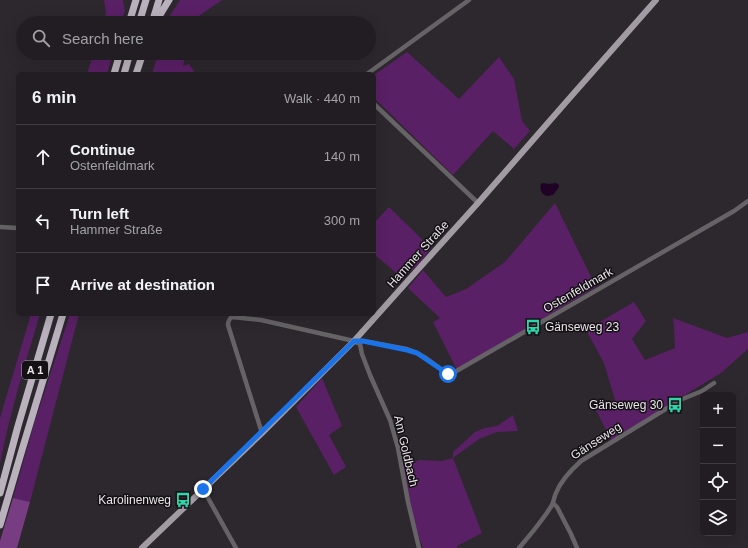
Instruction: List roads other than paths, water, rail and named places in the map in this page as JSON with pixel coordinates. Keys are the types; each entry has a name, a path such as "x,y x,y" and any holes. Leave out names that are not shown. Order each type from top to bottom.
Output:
{"highway":[{"path":"129,16 130,0"},
{"path":"131,16 136,0"},
{"path":"141,16 146,0"},
{"path":"154,16 159,0"},
{"path":"159,16 169,0"},
{"path":"115,72 118,60"},
{"path":"125,72 128,60"},
{"path":"137,72 141,60"},
{"name":"A 1","path":"0,493 50,316"},
{"name":"A 1","path":"0,525 62,316"}],"main road":[{"name":"Hammer Straße","path":"142,548 354,341 478,203 656,0"}],"street":[{"path":"370,72 469,0"},
{"path":"376,106 478,203"},
{"name":"Ostenfeldmark","path":"262,432 228,325 228,322 232,317 261,320 354,341 363,341 407,350 421,356 448,374 453,373 748,201"},
{"path":"0,227 16,228"},
{"name":"Am Goldbach","path":"354,341 360,344 370,375 390,420 398,448 408,502 419,548"},
{"name":"Gänseweg","path":"519,548 553,504 556,493 562,482 571,470 581,461 680,400 702,391 714,383"},
{"path":"203,489 236,548"},
{"path":"553,504 557,507 577,548"}],"place":[{"name":"Gänseweg 23","path":"533,327"},
{"name":"Gänseweg 30","path":"675,405"},
{"name":"Karolinenweg","path":"183,500"}]}
